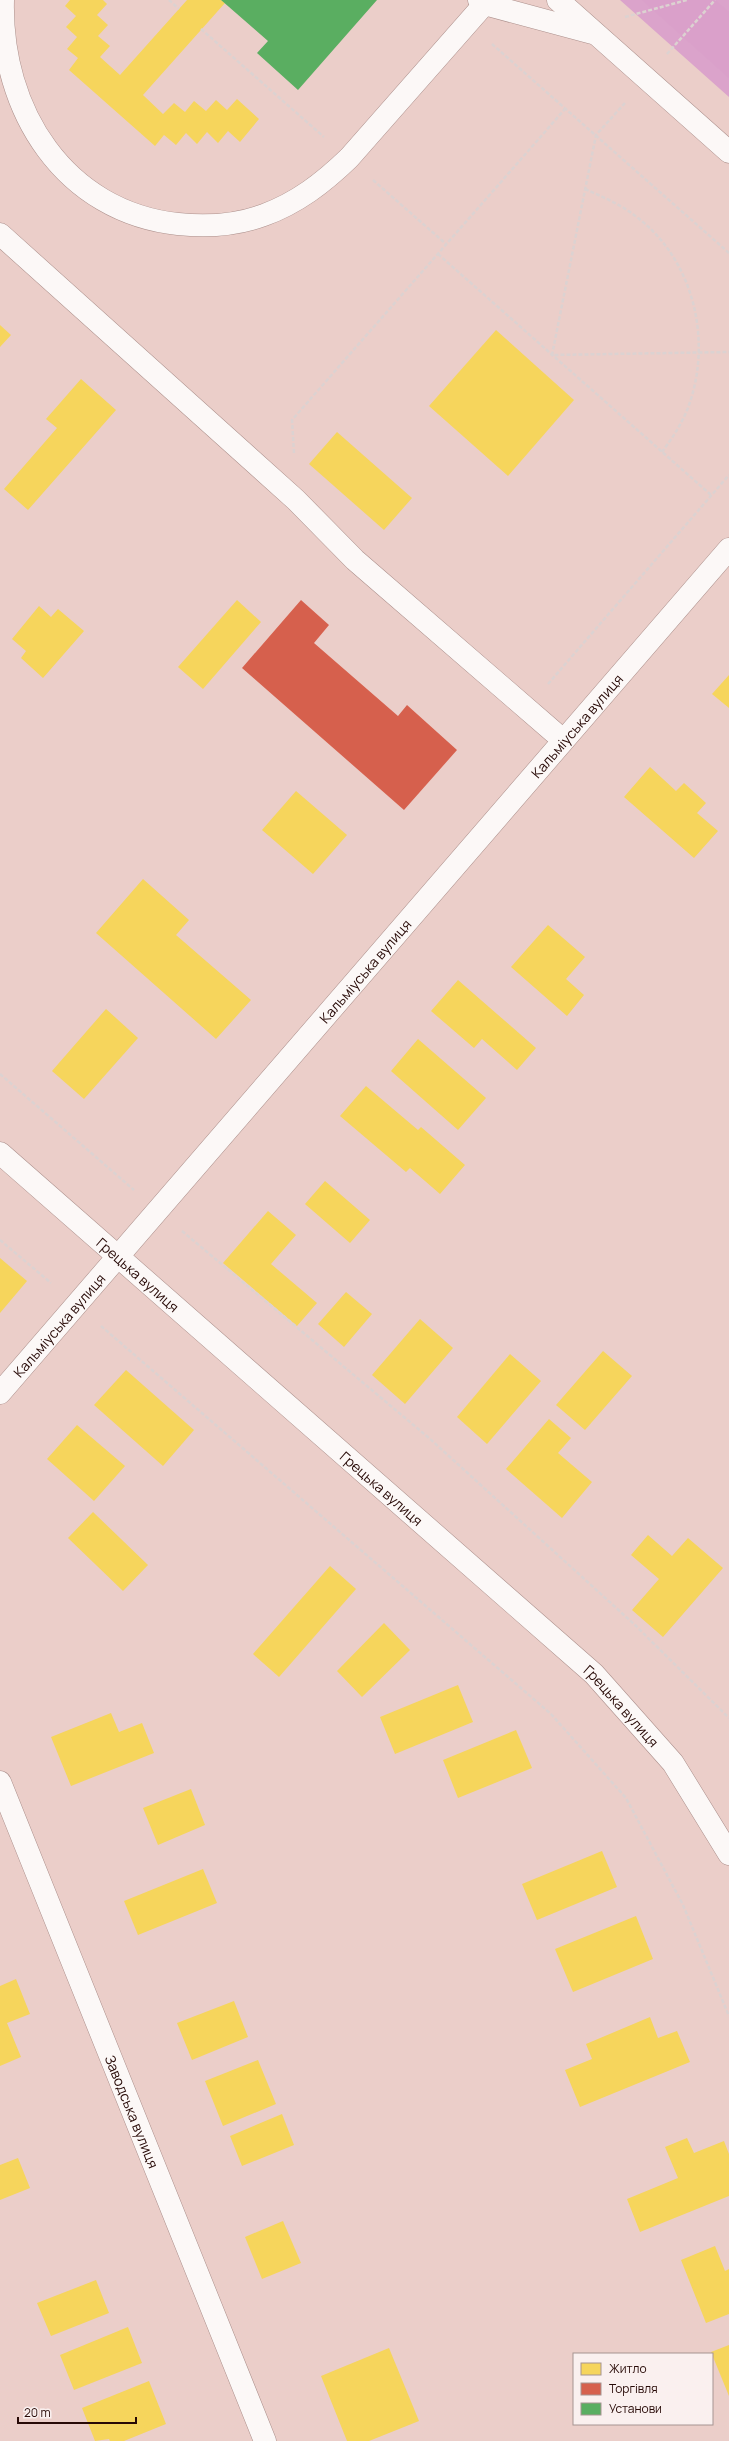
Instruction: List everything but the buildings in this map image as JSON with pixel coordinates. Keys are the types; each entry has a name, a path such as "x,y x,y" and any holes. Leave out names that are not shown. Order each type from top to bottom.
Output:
{"street":[{"path":"3,0 0,22 3,57 11,90 25,122 44,151 68,176 91,193 127,212 160,222 194,226 229,224 263,216 295,201 324,182 349,158 468,23 483,1 596,34"},
{"path":"558,0 729,152"},
{"path":"0,234 296,500 355,560 563,740"},
{"name":"Кальміуська вулиця","path":"0,1393 563,740 726,560"},
{"name":"Грецька вулиця","path":"0,1153 594,1674 672,1763 729,1854"},
{"name":"Заводська вулиця","path":"0,1782 265,2441"}],"path":[{"path":"169,0 179,9"},
{"path":"621,18 687,0"},
{"path":"468,23 729,254"},
{"path":"296,500 292,420 566,109"},
{"path":"552,355 596,135"},
{"path":"585,189 613,201 638,218 660,239 678,264 690,292 698,322 700,352 697,379 689,405 678,430 662,452"},
{"path":"438,254 711,495"},
{"path":"552,355 729,352"},
{"path":"527,709 729,475"},
{"path":"0,1074 157,1210 429,1438 635,1625 729,1718"},
{"path":"0,1240 552,1714 626,1798 682,1905 729,2016"}],"shaded area":[{"path":"620,0 729,0 729,97"},
{"path":"642,0 715,0 729,12 729,78"}]}
